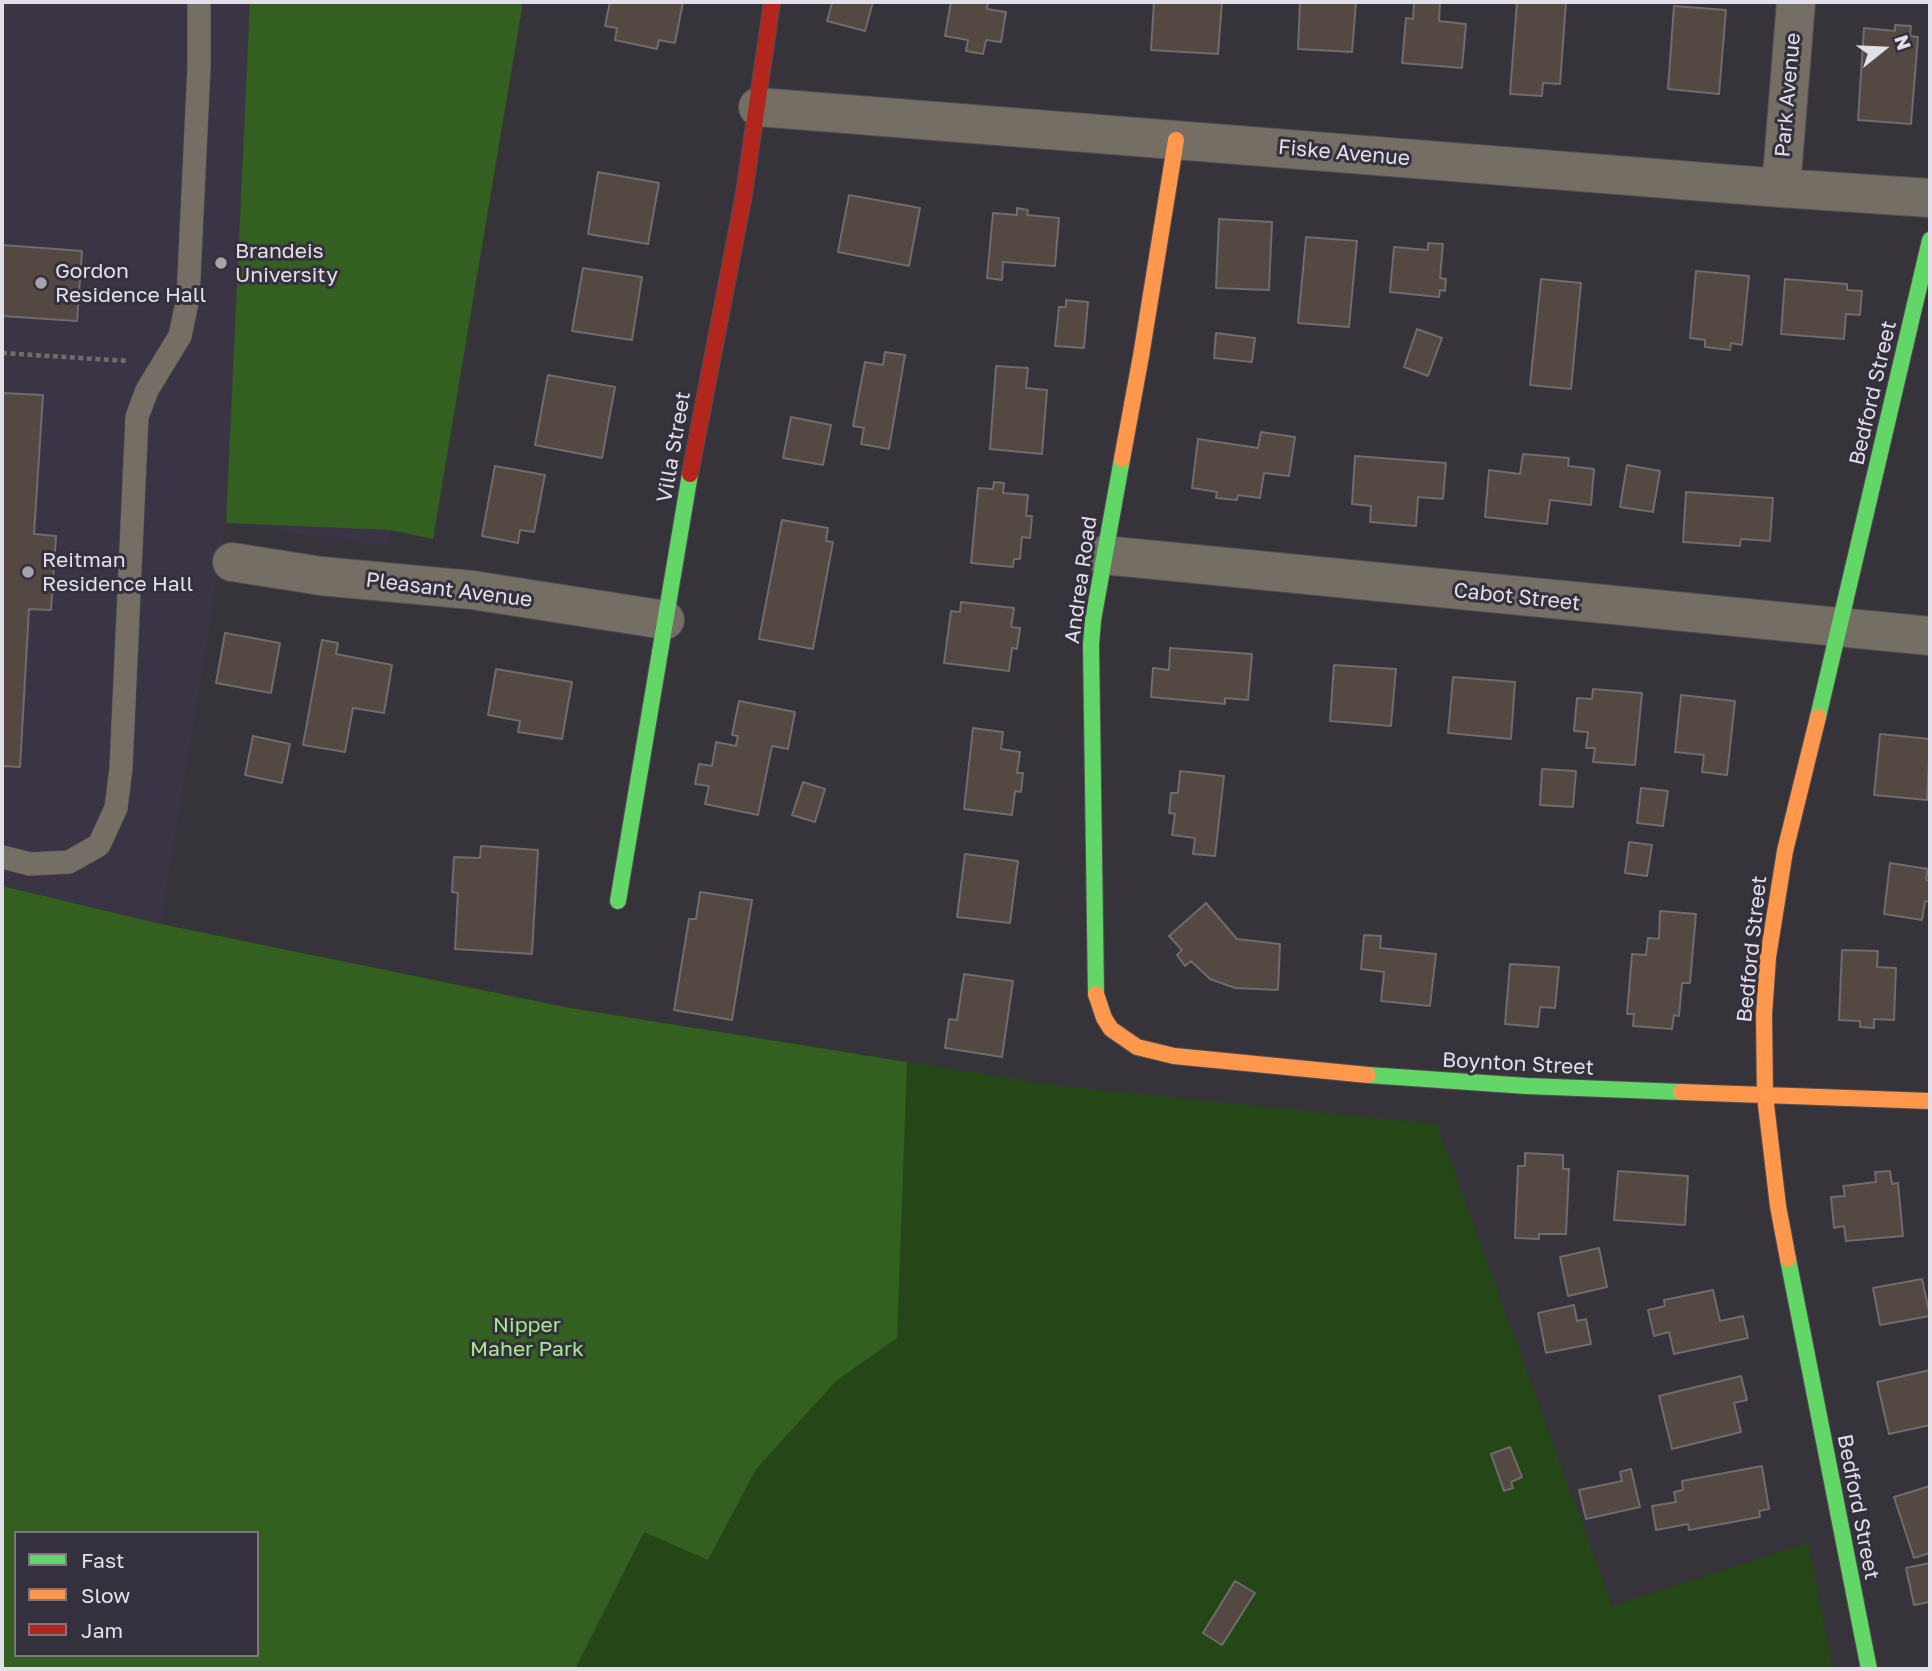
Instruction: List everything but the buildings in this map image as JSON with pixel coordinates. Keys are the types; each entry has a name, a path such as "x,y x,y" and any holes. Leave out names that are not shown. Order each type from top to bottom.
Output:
{"street":[{"name":"Villa Street","path":"618,901 697,429 744,194 772,2"},
{"name":"Park Avenue","path":"1781,188 1796,2"},
{"name":"Fiske Avenue","path":"758,107 1930,198"},
{"name":"Andrea Road","path":"1111,1029 1104,1017 1097,992 1091,645 1093,620 1141,356 1176,140"},
{"name":"Bedford Street","path":"1869,1669 1778,1206 1765,1096 1763,1041 1767,969 1776,895 1930,240"},
{"name":"Cabot Street","path":"1104,555 1930,636"},
{"name":"Pleasant Avenue","path":"232,562 321,576 472,590 665,620"},
{"name":"Boynton Street","path":"1111,1029 1137,1046 1153,1052 1244,1064 1390,1077 1527,1086 1930,1101"}],"lane":[{"path":"2,857 30,864 69,862 99,845 116,808 121,768 137,417 147,390 180,336 188,298 199,67 199,2"}],"path":[{"path":"2,353 164,363"}],"shaded area":[{"name":"Brandeis University","path":"2,2 490,2 388,545 226,524 161,924 2,886"}],"green space":[{"path":"250,2 523,2 433,539 390,530 226,523"},
{"name":"Nipper Maher Park","path":"2,886 161,924 570,1008 1059,1086 1437,1124 1612,1606 1808,1543 1833,1669 2,1669"},
{"path":"2,886 161,924 570,1008 907,1062 897,1338 836,1381 756,1469 708,1560 644,1532 575,1669 2,1669"}],"traffic: fast":[{"path":"1818,717 1930,240"},
{"path":"1096,994 1091,645 1093,620 1122,459"},
{"path":"618,901 690,474"},
{"path":"1368,1075 1527,1086 1681,1092"},
{"path":"1788,1259 1869,1669"}],"traffic: slow":[{"path":"1122,459 1176,140"},
{"path":"1788,1259 1778,1206 1765,1096 1764,1015 1768,957 1785,851 1818,717"},
{"path":"1096,994 1104,1018 1111,1029 1137,1047 1174,1056 1368,1075"},
{"path":"1681,1092 1930,1101"}],"traffic: jam":[{"path":"690,474 744,194 772,2"}],"place":[{"name":"Brandeis University","path":"221,263"},
{"name":"Gordon Residence Hall","path":"41,283"},
{"name":"Reitman Residence Hall","path":"28,572"}]}
